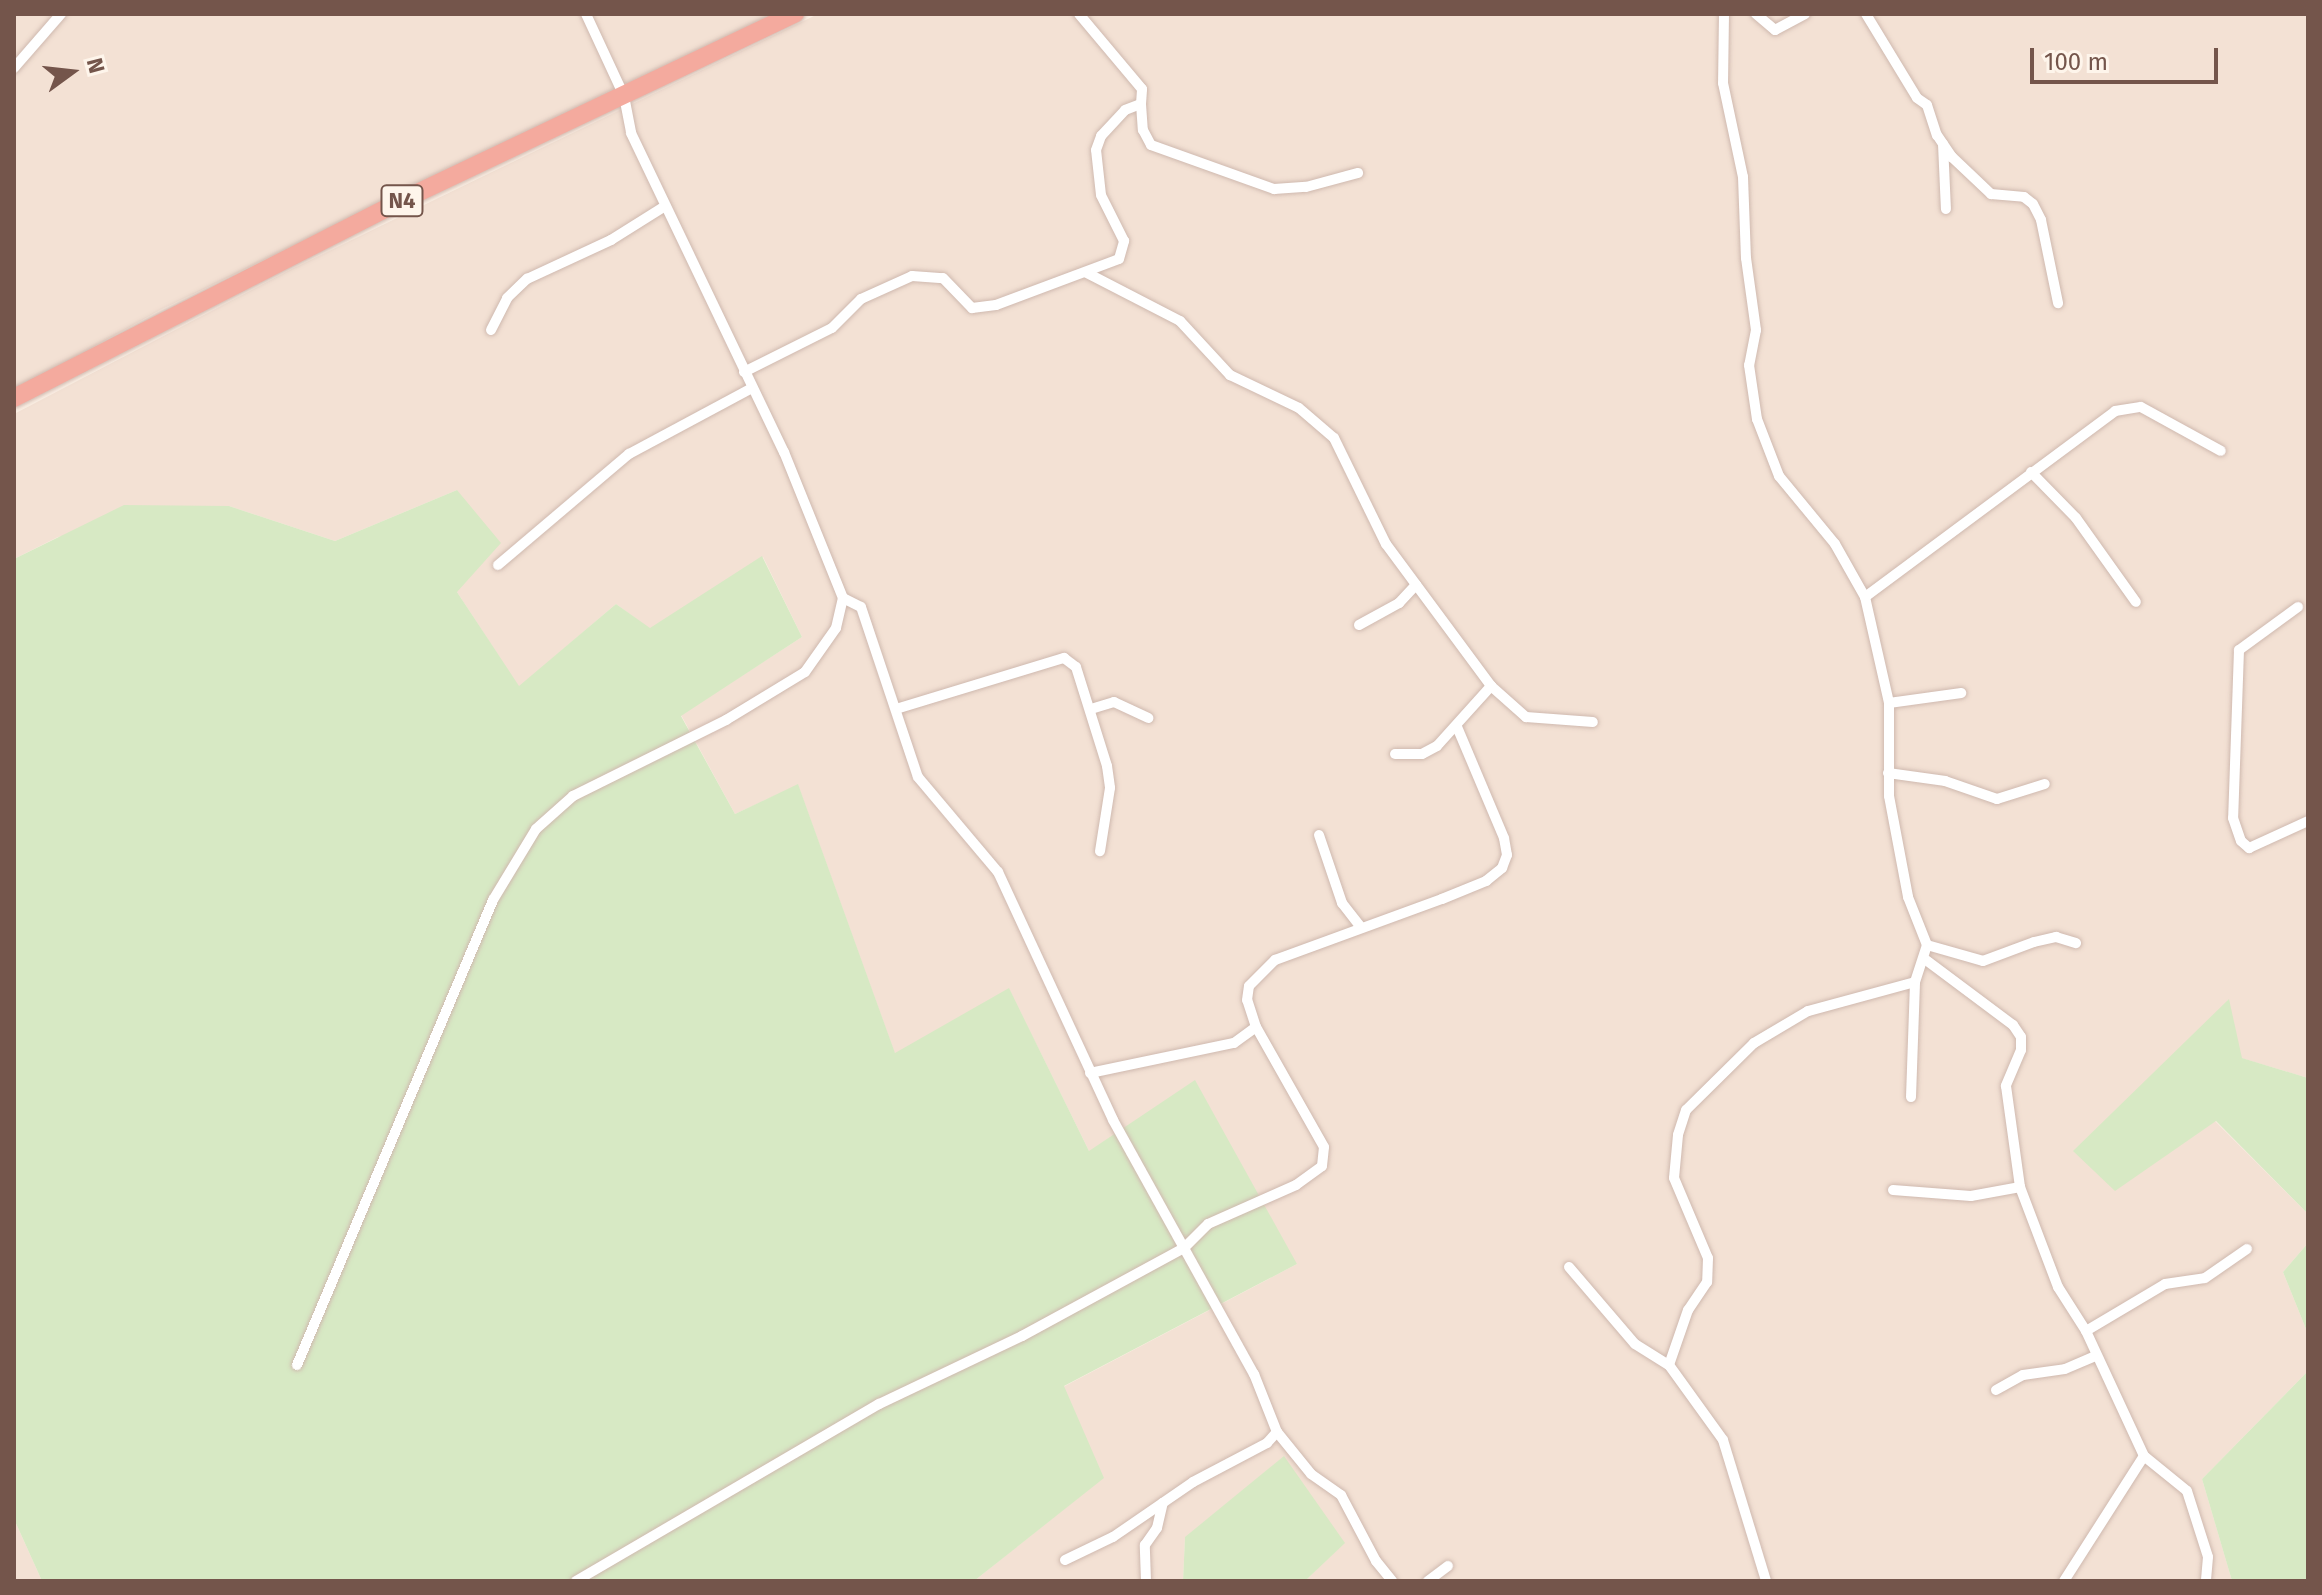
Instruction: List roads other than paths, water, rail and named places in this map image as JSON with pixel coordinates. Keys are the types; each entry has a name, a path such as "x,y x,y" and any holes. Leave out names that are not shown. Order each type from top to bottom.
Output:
{"highway":[{"name":"N4","path":"14,398 202,299 795,14"}],"street":[{"path":"14,68 61,14"},
{"path":"297,1365 493,900 536,829 573,796 726,720 805,672 836,628 843,598 790,465 750,389 631,133 624,96 586,14"},
{"path":"1079,14 1142,89 1143,130 1151,145 1274,189 1306,187 1358,173"},
{"path":"1724,14 1723,83 1743,177 1746,258 1756,330 1749,365 1757,419 1779,476 1835,544 1865,597 1889,703 1888,773 1908,897 1927,945 1926,960 1915,982 1911,1097"},
{"path":"1756,14 1775,30 1805,14"},
{"path":"1866,14 1917,98 1927,105 1943,144 1946,209"},
{"path":"744,372 832,328 861,299 912,276 943,278 972,308 996,305 1073,274 1112,265 1124,250 1121,231 1101,195 1096,150 1101,136 1125,110 1141,104"},
{"path":"1943,144 1991,194 2024,197 2033,204 2041,220 2058,303"},
{"path":"491,330 507,298 527,279 611,240 665,206"},
{"path":"1087,273 1180,321 1230,375 1299,408 1334,438 1358,496 1416,585 1491,686 1526,717 1593,722"},
{"path":"498,565 629,454 750,389"},
{"path":"1865,597 2115,411 2141,407 2221,451"},
{"path":"2031,472 2076,518 2136,602"},
{"path":"1359,625 1399,603 1416,585"},
{"path":"843,598 861,607 918,777 998,872 1090,1073 1254,1374 1277,1432 1311,1474 1341,1495 1376,1561 1392,1581"},
{"path":"2298,607 2239,650 2233,818 2241,841 2249,848 2308,821"},
{"path":"896,709 1064,658 1076,667 1091,709 1110,788 1100,851"},
{"path":"1395,754 1422,754 1457,727 1491,686"},
{"path":"1889,703 1961,693"},
{"path":"1091,709 1114,702 1149,718"},
{"path":"576,1581 879,1404 1022,1336 1184,1248 1208,1224 1296,1185 1322,1166 1324,1147 1256,1027 1247,1000 1249,986 1275,960 1360,926 1442,899 1486,881 1502,868 1507,855 1504,838 1457,727"},
{"path":"1888,773 1945,781 1997,799 2045,784"},
{"path":"1319,835 1342,903 1360,926"},
{"path":"1927,945 1983,961 2045,939 2076,943"},
{"path":"1926,960 2013,1025 2021,1037 2021,1050 2006,1086 2020,1187 2058,1287 2086,1331 2144,1456 2187,1491 2208,1557 2206,1581"},
{"path":"1669,1365 1688,1310 1707,1282 1708,1258 1674,1178 1686,1110 1754,1043 1808,1011 1915,982"},
{"path":"1090,1073 1234,1043 1256,1027"},
{"path":"1893,1190 1971,1196 2020,1187"},
{"path":"2086,1331 2165,1284 2205,1278 2247,1249"},
{"path":"1569,1267 1635,1344 1669,1365 1723,1440 1766,1581"},
{"path":"1996,1390 2023,1375 2065,1369 2096,1356"},
{"path":"1065,1560 1267,1443 1277,1432"},
{"path":"2064,1581 2144,1456"},
{"path":"1146,1581 1145,1545 1157,1528 1163,1503"},
{"path":"1428,1581 1448,1566"}]}
